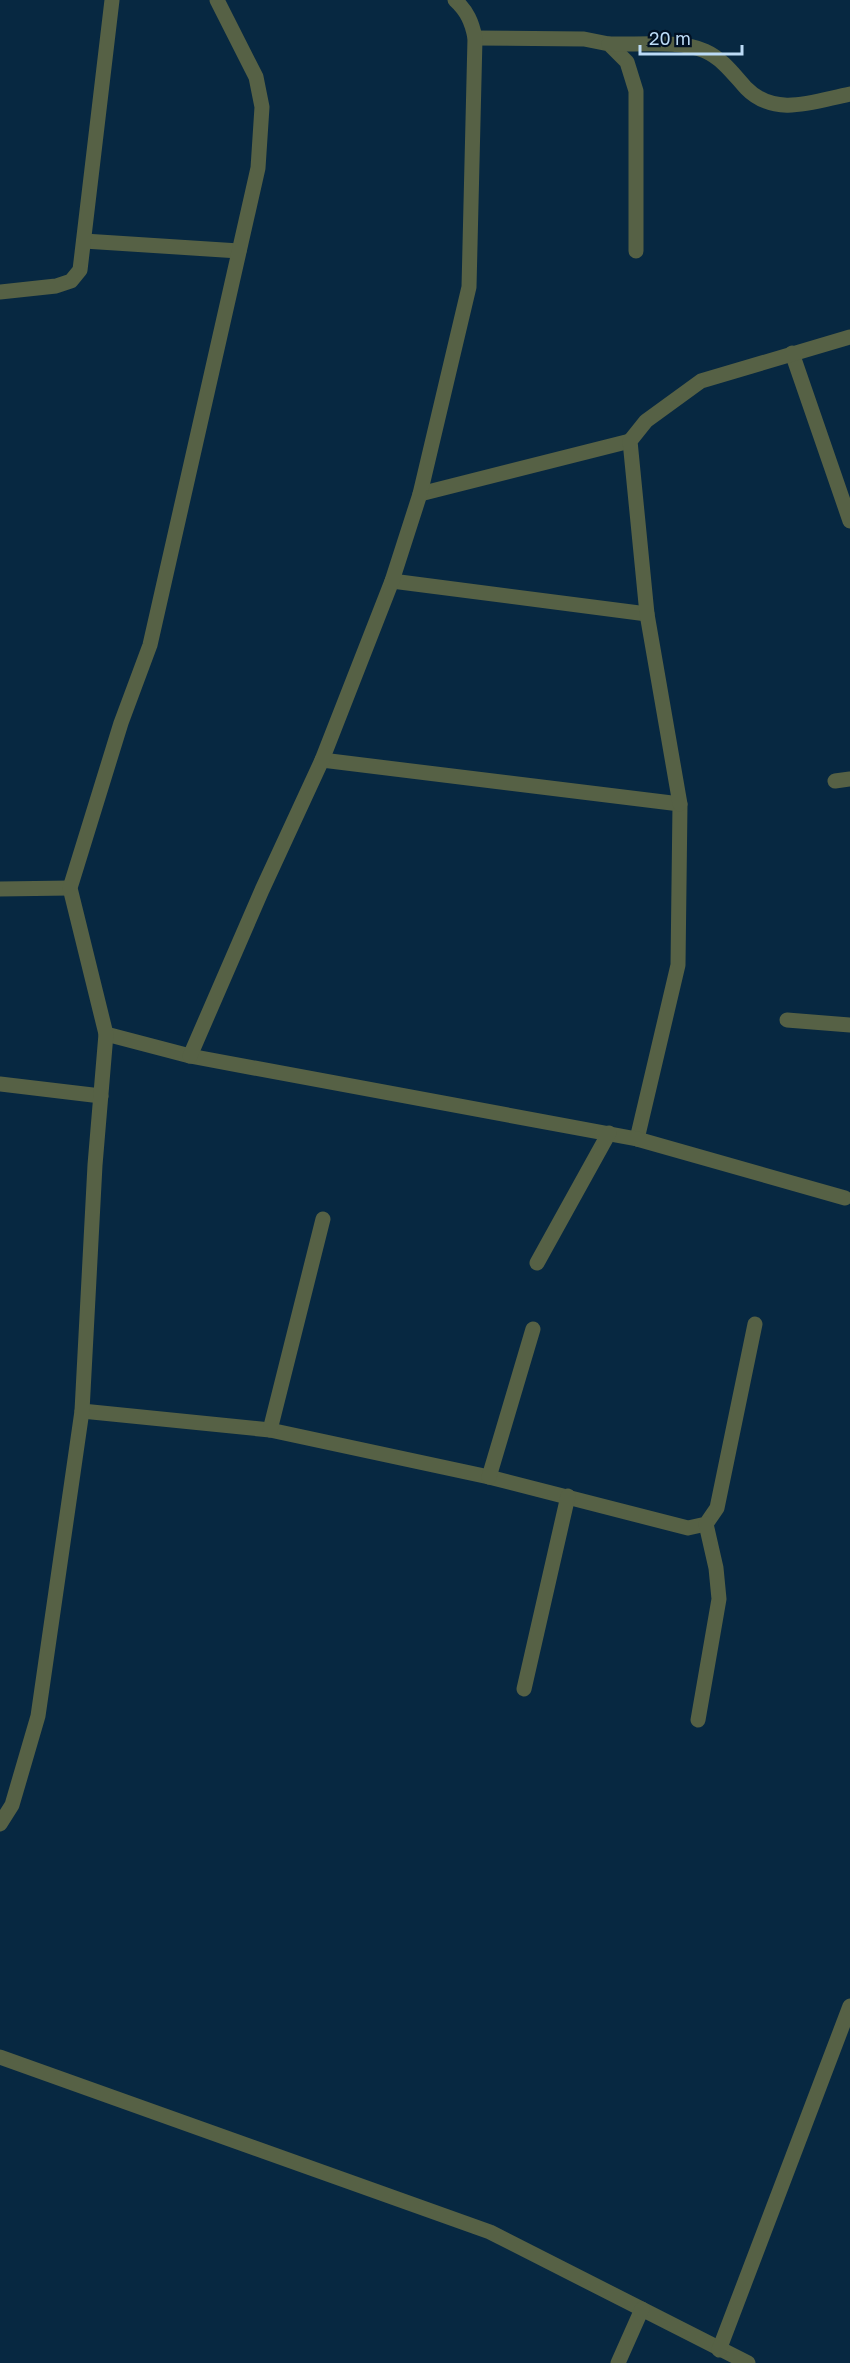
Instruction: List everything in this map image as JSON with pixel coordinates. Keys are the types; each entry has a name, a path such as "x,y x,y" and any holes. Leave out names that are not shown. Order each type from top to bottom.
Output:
{"street":[{"path":"0,292 56,286 71,281 80,270 112,0"},
{"path":"0,1824 12,1805 38,1716 82,1411 106,1034 70,888 121,723 150,645 258,168 262,107 256,77 217,0"},
{"path":"190,1056 262,890 322,760 392,581 420,494 470,286 475,38 472,22 464,8 455,0"},
{"path":"475,38 584,39 609,44 688,46 706,51 730,68 759,99 772,105 792,106 850,94"},
{"path":"609,44 627,62 636,91 636,251"},
{"path":"84,241 239,251"},
{"path":"420,494 630,441 646,421 701,381 850,337"},
{"path":"792,353 850,521"},
{"path":"630,441 647,614 680,804 678,965 637,1139"},
{"path":"392,581 647,614"},
{"path":"322,760 680,804"},
{"path":"0,889 70,888"},
{"path":"787,1020 850,1024"},
{"path":"106,1034 190,1056 637,1139 844,1198"},
{"path":"0,1084 101,1096"},
{"path":"537,1263 609,1133"},
{"path":"270,1430 323,1219"},
{"path":"82,1411 270,1430 489,1476 688,1528 706,1524 717,1508 755,1324"},
{"path":"489,1476 533,1329"},
{"path":"524,1689 568,1496"},
{"path":"698,1720 719,1599 716,1568 706,1524"},
{"path":"719,2350 850,2006"},
{"path":"0,2057 490,2232 748,2363"},
{"path":"618,2363 642,2309"}]}
